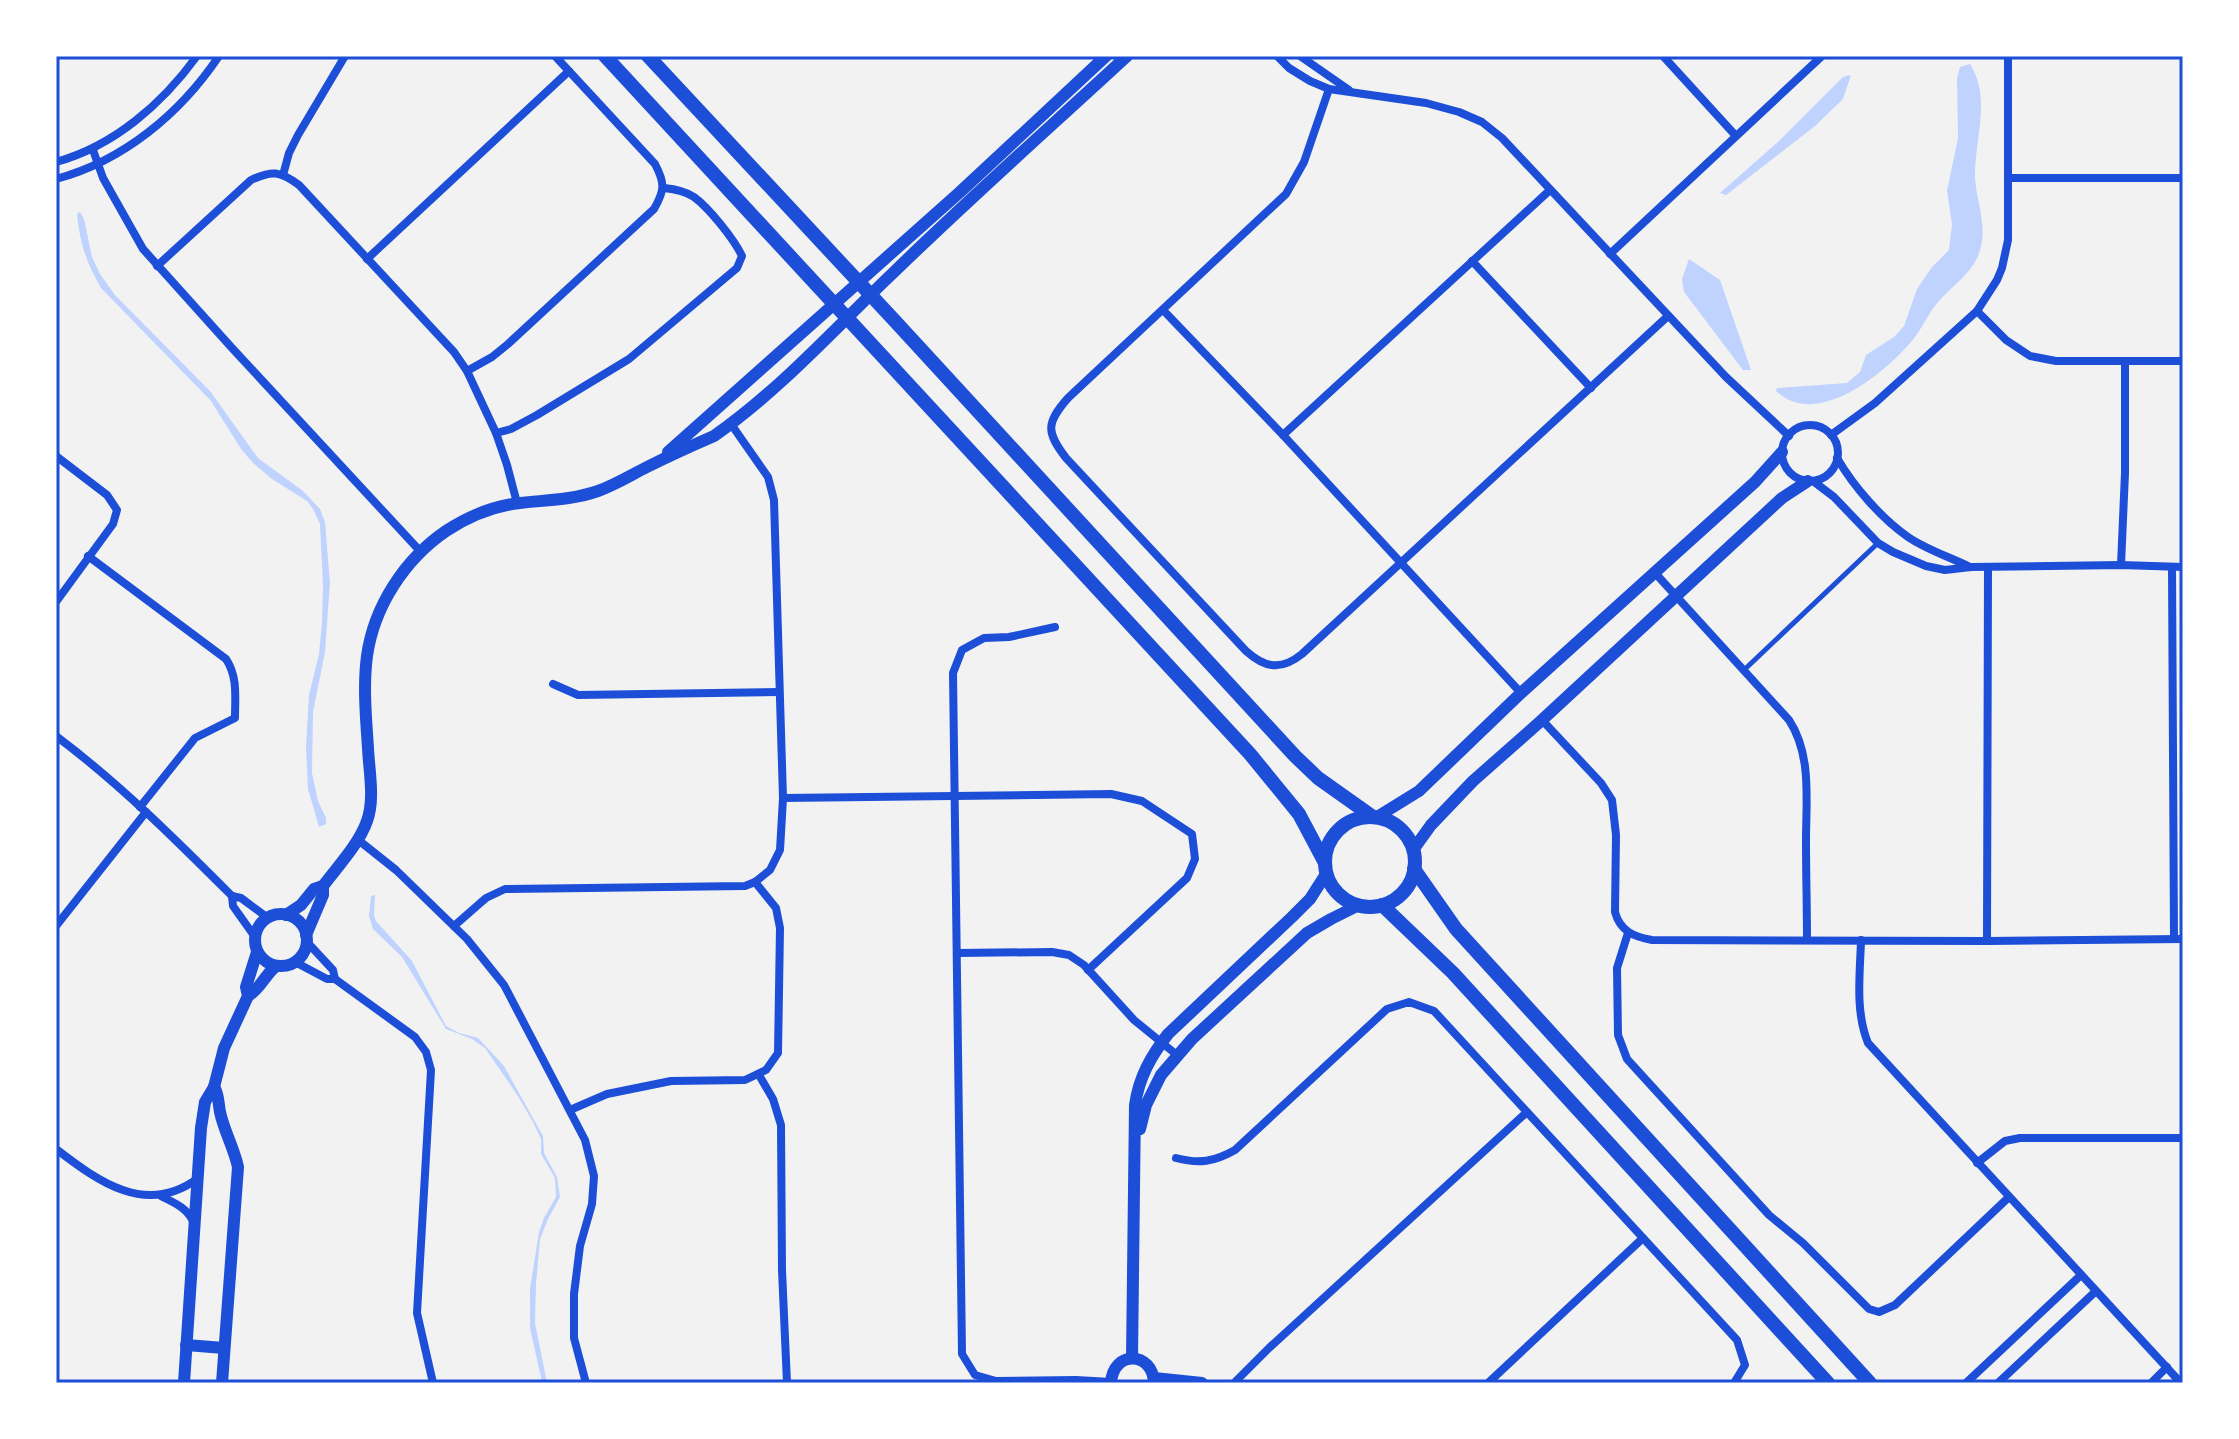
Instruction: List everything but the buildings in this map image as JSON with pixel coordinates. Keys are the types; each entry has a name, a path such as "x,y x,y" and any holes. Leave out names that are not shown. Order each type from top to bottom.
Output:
{"main road":[{"path":"605,56 1250,754 1299,814 1338,894 1348,901 1370,907 1394,900 1403,892 1414,869 1413,850 1404,832 1396,825 1375,817 1318,778 1295,756 648,56"},
{"path":"1325,868 1329,844 1336,832 1359,818 1375,817"},
{"path":"1414,869 1456,929 1870,1383"},
{"path":"1382,905 1453,973 1828,1383"}],"street":[{"path":"56,162 93,150 144,113 167,92 197,56"},
{"path":"56,179 97,164 128,147 180,104 219,56"},
{"path":"283,175 298,135 345,56"},
{"path":"467,371 508,344 654,209 664,188 655,164 555,56"},
{"path":"656,462 960,192 1106,56"},
{"path":"255,937 261,923 268,918 286,915 301,905 314,889 323,886 367,822 370,808 366,687 368,652 385,601 420,551 447,531 493,508 568,499 599,491 714,436 731,424 1127,56"},
{"path":"1277,56 1289,68 1329,89 1426,103 1482,122 1502,138 1726,377 1789,436"},
{"path":"1300,56 1350,91"},
{"path":"1663,56 1736,136"},
{"path":"1610,254 1822,56"},
{"path":"1831,435 1875,403 1977,311 1997,280 2008,240 2008,56"},
{"path":"367,259 569,71"},
{"path":"1329,89 1304,162 1286,194 1068,398 1055,413 1051,424 1053,442 1066,458 1246,651 1261,663 1283,665 1296,659 1668,316"},
{"path":"93,150 97,164 135,238 157,266 420,551"},
{"path":"157,266 251,180 276,173 299,185 454,352 467,371 496,433 517,503"},
{"path":"2008,178 2183,178"},
{"path":"496,433 537,415 629,359 737,268 742,256 736,242 696,198 685,192 664,188"},
{"path":"1283,435 1550,190"},
{"path":"1472,261 1591,388"},
{"path":"1163,310 1521,693"},
{"path":"1977,311 2006,340 2030,356 2056,361 2183,361"},
{"path":"2121,565 2125,362"},
{"path":"454,926 486,898 505,889 745,886 770,870 780,850 783,798 774,500 768,477 731,424"},
{"path":"1375,817 1419,791 1521,693 1656,574 1755,482 1782,452 1789,436 1802,427 1812,426 1831,435 1836,444 1837,458 1828,474 1782,498 1450,804 1413,850"},
{"path":"1782,452 1789,472 1834,497 1878,543 1926,566 1945,570 2121,565 2183,567"},
{"path":"56,456 107,495 117,510 113,524 56,602"},
{"path":"1837,458 1852,480 1897,528 1921,544 1971,567"},
{"path":"56,926 195,738 235,718 235,679 226,659 88,556"},
{"path":"1987,941 1988,567"},
{"path":"1542,720 1601,783 1612,800 1616,835 1614,905 1617,921 1635,937 1652,940 2178,939 2178,752 2172,567"},
{"path":"1656,574 1789,720 1801,743 1806,776 1807,940"},
{"path":"1055,627 1009,637 984,638 962,650 953,673 962,1354 975,1375 996,1381 1111,1383 1116,1367 1132,1358 1150,1367 1154,1380 1202,1383"},
{"path":"553,684 578,695 779,692"},
{"path":"56,736 97,767 232,896 241,898 268,918"},
{"path":"783,798 1111,794 1142,801 1192,834 1195,859 1187,878 1088,970"},
{"path":"357,839 396,870 454,926 504,985 585,1140 594,1176 592,1204 580,1246 574,1294 574,1338 586,1383"},
{"path":"1132,1358 1135,1105 1138,1084 1162,1042 1300,910 1310,899 1325,868"},
{"path":"570,1110 607,1094 671,1081 745,1080 766,1070 778,1053 780,928 776,908 755,882"},
{"path":"257,952 267,963 276,966 286,966 302,956 323,895 323,886"},
{"path":"232,896 233,906 255,937 257,952 246,987 248,996"},
{"path":"1135,1152 1146,1105 1161,1075 1177,1055 1307,933 1359,905"},
{"path":"286,915 299,922 306,939 333,970 335,979"},
{"path":"1628,933 1617,968 1618,1035 1627,1059 1769,1215 1803,1243 1869,1309 1879,1312 1895,1305 2009,1197"},
{"path":"1861,940 1860,1014 1868,1043 2181,1383"},
{"path":"957,953 1052,952 1069,955 1088,970 1134,1020 1177,1055"},
{"path":"295,962 327,979 335,979 415,1037 426,1052 431,1070 417,1313 433,1383"},
{"path":"184,1383 203,1112 209,1092 214,1087 224,1048 248,996 256,991 276,966"},
{"path":"1176,1158 1205,1162 1220,1159 1235,1150 1387,1009 1409,1002 1434,1011 1738,1342 1745,1365 1734,1383"},
{"path":"759,1075 773,1099 781,1125 787,1383"},
{"path":"214,1087 238,1167 222,1383"},
{"path":"1234,1383 1527,1112"},
{"path":"1977,1163 2005,1141 2020,1138 2183,1138"},
{"path":"56,1149 107,1184 160,1196 181,1206 194,1222"},
{"path":"160,1196 180,1190 197,1179"},
{"path":"1488,1383 1643,1238"},
{"path":"1966,1383 2081,1275"},
{"path":"1998,1383 2096,1291"},
{"path":"186,1345 224,1348"},
{"path":"2151,1383 2167,1367"}],"lane":[{"path":"1744,670 1878,543"}],"water":[{"path":"1970,64 1980,91 1981,105 1975,164 1982,227 1978,256 1965,275 1935,305 1915,337 1871,379 1832,400 1812,404 1793,402 1776,391 1777,388 1847,383 1860,372 1866,355 1894,337 1904,326 1917,289 1949,250 1952,224 1947,191 1958,138 1957,78 1960,67"},
{"path":"1851,75 1843,99 1815,126 1726,195 1720,193 1779,141 1843,77"},
{"path":"80,212 92,257 115,295 210,391 258,458 303,491 320,509 325,522 330,583 325,652 313,712 312,773 318,801 326,818 326,824 319,827 308,789 306,747 309,695 319,654 322,622 320,524 307,501 253,463 211,401 101,288 82,243 77,214"},
{"path":"1689,259 1720,280 1751,370 1743,370 1684,292 1682,279"},
{"path":"375,895 376,921 412,961 446,1026 478,1038 504,1066 543,1136 544,1153 557,1177 560,1197 540,1239 536,1284 535,1323 547,1383 542,1382 530,1328 530,1289 539,1232 556,1197 555,1178 541,1154 541,1139 533,1122 485,1048 446,1029 402,957 373,929 369,916 371,896"}]}
